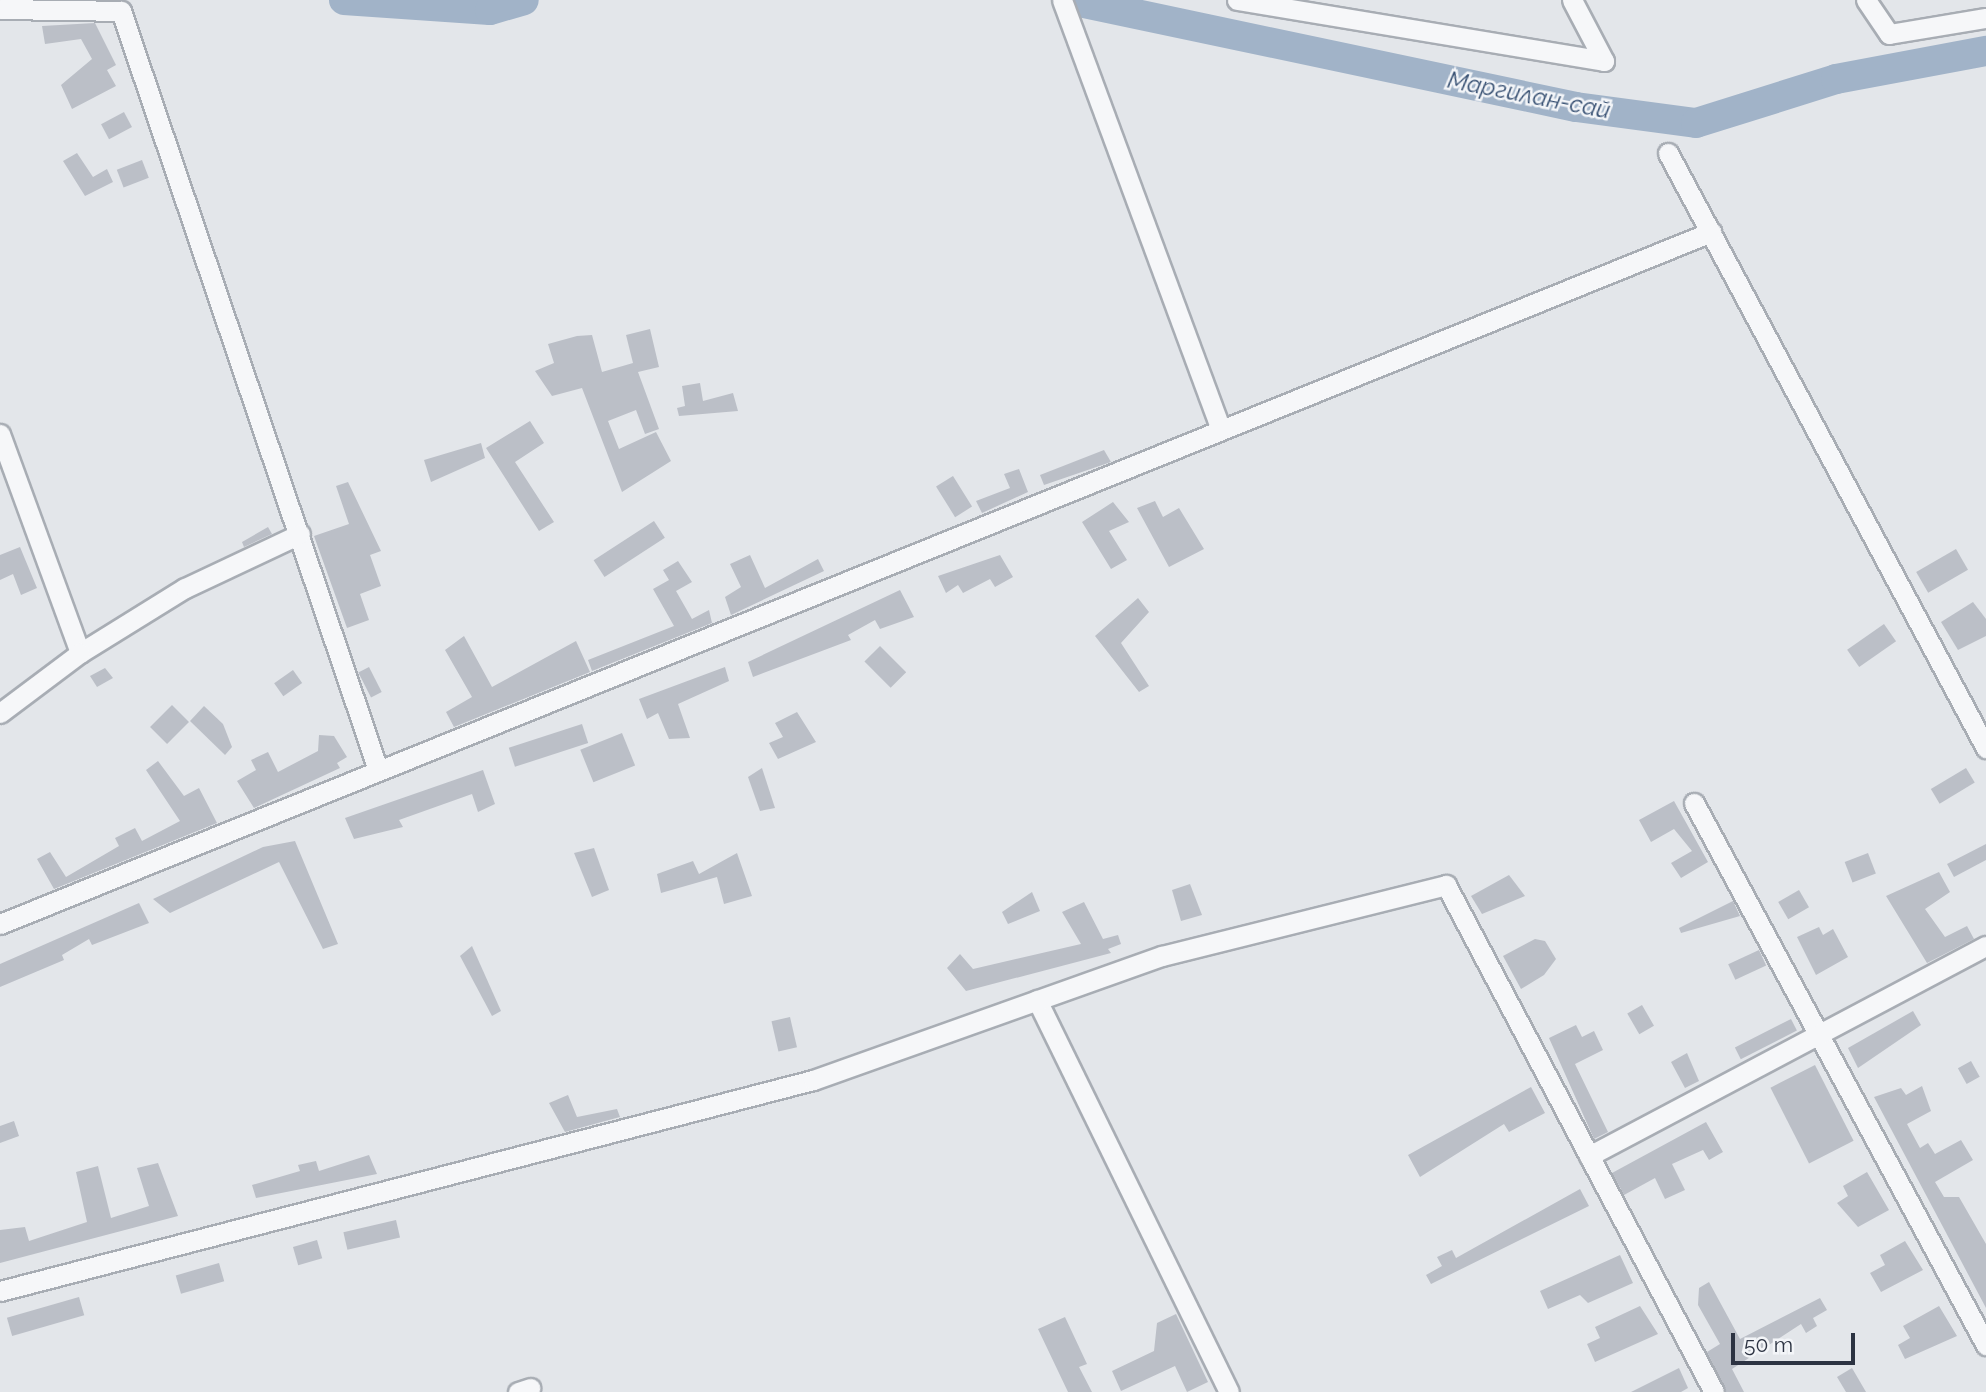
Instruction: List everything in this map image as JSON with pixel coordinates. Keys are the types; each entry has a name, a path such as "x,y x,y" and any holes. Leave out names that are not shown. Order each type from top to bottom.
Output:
{"street":[{"path":"1062,0 1221,430"},
{"path":"1237,0 1604,61 1572,0"},
{"path":"1866,0 1889,34 1986,18"},
{"path":"0,9 121,10 378,770"},
{"path":"1668,153 1986,748"},
{"path":"0,924 1711,232"},
{"path":"0,434 80,653"},
{"path":"0,713 80,653 185,588 300,534"},
{"path":"1694,803 1986,1346"},
{"path":"0,1291 813,1080 1163,956 1446,886 1714,1392"},
{"path":"1589,1156 1817,1032 1986,946"},
{"path":"1037,1000 1229,1392"}],"building":[{"path":"95,23 116,65 107,70 116,86 72,109 61,85 92,59 81,39 45,44 42,26"},
{"path":"124,112 132,127 109,139 101,124"},
{"path":"77,153 93,177 107,169 113,182 85,196 63,161"},
{"path":"142,160 149,178 124,187 117,170"},
{"path":"650,329 659,367 638,372 659,429 645,434 636,410 608,421 619,449 656,432 671,461 622,492 582,388 552,396 535,371 554,363 548,344 577,336 592,335 602,372 633,363 626,335"},
{"path":"700,383 703,401 733,393 738,411 679,416 677,408 685,406 682,386"},
{"path":"530,421 544,443 515,462 554,522 539,531 486,448"},
{"path":"481,443 485,458 431,482 424,460"},
{"path":"1104,450 1111,462 1044,485 1040,475"},
{"path":"1019,469 1028,492 982,513 976,501 1010,488 1004,474"},
{"path":"953,476 972,507 955,517 936,487"},
{"path":"348,482 381,551 370,555 381,586 360,594 369,620 347,628 314,536 349,524 336,486"},
{"path":"1155,501 1163,517 1179,508 1204,549 1169,567 1137,508"},
{"path":"1113,502 1129,522 1109,531 1127,560 1111,569 1082,522"},
{"path":"654,521 665,538 605,577 594,560"},
{"path":"268,527 272,534 244,547 242,542"},
{"path":"20,547 37,588 21,595 13,574 0,580 0,555"},
{"path":"1956,549 1968,570 1928,593 1916,572"},
{"path":"750,555 765,588 818,559 824,571 731,615 725,597 741,587 730,564"},
{"path":"1000,555 1013,577 995,587 990,579 963,593 958,585 946,593 938,576"},
{"path":"678,561 692,582 676,591 692,619 709,610 712,623 592,671 588,660 674,626 653,589 669,580 663,570"},
{"path":"900,590 914,617 880,629 875,620 848,635 851,640 753,677 748,662"},
{"path":"1138,598 1149,612 1121,643 1149,686 1139,692 1095,636"},
{"path":"1973,602 1986,619 1986,636 1958,650 1941,622"},
{"path":"1884,624 1896,641 1859,667 1847,650"},
{"path":"464,636 492,687 576,641 590,672 454,727 446,712 472,697 445,650"},
{"path":"880,646 906,672 891,688 864,662"},
{"path":"369,667 382,692 371,697 358,672"},
{"path":"725,667 729,681 678,704 690,738 669,739 658,713 647,719 639,699"},
{"path":"105,668 113,678 97,687 90,676"},
{"path":"293,670 302,683 283,696 274,683"},
{"path":"172,705 189,722 167,744 150,727"},
{"path":"204,706 223,724 232,747 225,755 190,721"},
{"path":"797,712 816,742 778,759 769,743 783,737 775,723"},
{"path":"582,724 588,743 515,767 509,748"},
{"path":"622,733 635,765 593,782 580,750"},
{"path":"319,735 334,736 347,757 337,763 340,768 254,808 237,781 256,770 251,760 268,752 278,772 318,751"},
{"path":"158,761 184,796 199,788 217,823 54,889 37,859 50,852 66,877 119,846 115,838 135,828 142,841 180,821 146,770"},
{"path":"762,768 775,808 760,811 748,777"},
{"path":"1966,768 1975,783 1940,804 1931,789"},
{"path":"483,770 495,804 478,812 472,794 399,820 403,827 354,839 345,818"},
{"path":"1674,801 1708,862 1681,878 1671,863 1692,851 1674,829 1651,842 1639,820"},
{"path":"295,841 338,944 323,949 279,862 170,913 153,899 263,847"},
{"path":"1986,844 1986,860 1954,877 1947,864"},
{"path":"594,848 609,890 592,897 574,853"},
{"path":"737,853 752,896 724,904 717,877 661,893 657,874 693,861 699,874"},
{"path":"1868,853 1876,874 1853,882 1845,862"},
{"path":"1939,872 1950,892 1925,909 1945,937 1967,926 1974,939 1927,963 1886,896"},
{"path":"1509,875 1525,896 1482,914 1471,896"},
{"path":"1190,884 1202,915 1181,921 1172,890"},
{"path":"1799,890 1809,907 1788,919 1778,902"},
{"path":"1032,892 1040,911 1008,924 1002,912"},
{"path":"1733,901 1740,916 1681,933 1679,928"},
{"path":"1084,902 1103,939 1118,935 1121,944 1108,949 1111,953 966,991 947,968 960,954 973,969 1081,944 1062,912"},
{"path":"139,903 149,923 92,945 89,939 62,955 64,960 0,987 0,964"},
{"path":"1819,927 1823,935 1833,929 1848,957 1816,975 1797,937"},
{"path":"1535,939 1545,941 1556,959 1544,975 1521,989 1503,956"},
{"path":"472,946 501,1011 492,1016 460,956"},
{"path":"1759,950 1766,965 1735,980 1728,964"},
{"path":"1642,1005 1654,1026 1639,1034 1627,1014"},
{"path":"1913,1011 1921,1025 1858,1068 1848,1048"},
{"path":"790,1017 797,1047 778,1051 771,1021"},
{"path":"1791,1019 1797,1031 1741,1059 1735,1048"},
{"path":"1576,1025 1582,1037 1594,1031 1603,1050 1575,1064 1608,1132 1594,1139 1549,1038"},
{"path":"1687,1053 1699,1081 1685,1088 1671,1062"},
{"path":"1971,1061 1980,1077 1967,1084 1958,1068"},
{"path":"1815,1065 1854,1141 1809,1163 1770,1088"},
{"path":"1922,1086 1931,1111 1907,1124 1920,1148 1928,1143 1935,1154 1961,1140 1973,1160 1935,1182 1944,1197 1959,1197 1986,1244 1986,1308 1874,1097 1901,1088 1906,1095"},
{"path":"1531,1087 1545,1113 1509,1132 1504,1124 1420,1177 1408,1155"},
{"path":"568,1095 577,1117 617,1109 620,1117 565,1132 549,1103"},
{"path":"14,1121 19,1136 0,1143 0,1126"},
{"path":"1706,1122 1723,1152 1709,1160 1703,1150 1672,1164 1685,1190 1665,1199 1655,1178 1624,1195 1612,1173"},
{"path":"369,1155 377,1174 256,1198 252,1185 300,1171 298,1165 316,1161 319,1171"},
{"path":"158,1163 178,1216 0,1263 0,1230 25,1227 29,1241 87,1222 76,1172 98,1166 111,1218 149,1206 137,1168"},
{"path":"1867,1172 1889,1210 1858,1227 1837,1203 1848,1196 1843,1186"},
{"path":"1580,1189 1589,1206 1431,1284 1426,1275 1442,1266 1437,1257 1452,1250 1456,1258"},
{"path":"396,1220 400,1238 347,1250 343,1232"},
{"path":"317,1240 322,1258 298,1265 293,1247"},
{"path":"1905,1241 1923,1270 1881,1292 1870,1273 1885,1265 1880,1255"},
{"path":"1620,1255 1633,1283 1588,1303 1580,1295 1548,1309 1540,1291"},
{"path":"219,1263 224,1281 181,1294 176,1275"},
{"path":"1709,1282 1740,1339 1820,1298 1827,1310 1813,1318 1817,1326 1806,1333 1801,1324 1732,1369 1744,1392 1726,1392 1707,1352 1720,1344 1698,1305 1699,1288"},
{"path":"79,1297 84,1315 12,1336 7,1318"},
{"path":"1640,1306 1658,1334 1595,1362 1587,1344 1600,1338 1595,1327"},
{"path":"1939,1306 1957,1336 1905,1359 1898,1345 1910,1338 1903,1326"},
{"path":"1176,1314 1208,1382 1187,1392 1175,1366 1121,1391 1112,1371 1154,1351 1157,1323"},
{"path":"1065,1317 1087,1364 1079,1367 1092,1392 1068,1392 1038,1329"},
{"path":"1679,1368 1688,1388 1681,1392 1631,1392"},
{"path":"1852,1368 1866,1392 1846,1392 1837,1377"}],"waterway":[{"name":"Маргилан-сай","path":"344,0 490,10 524,0"},
{"name":"Маргилан-сай","path":"1070,0 1576,107 1696,123 1836,79 1986,51"}]}
